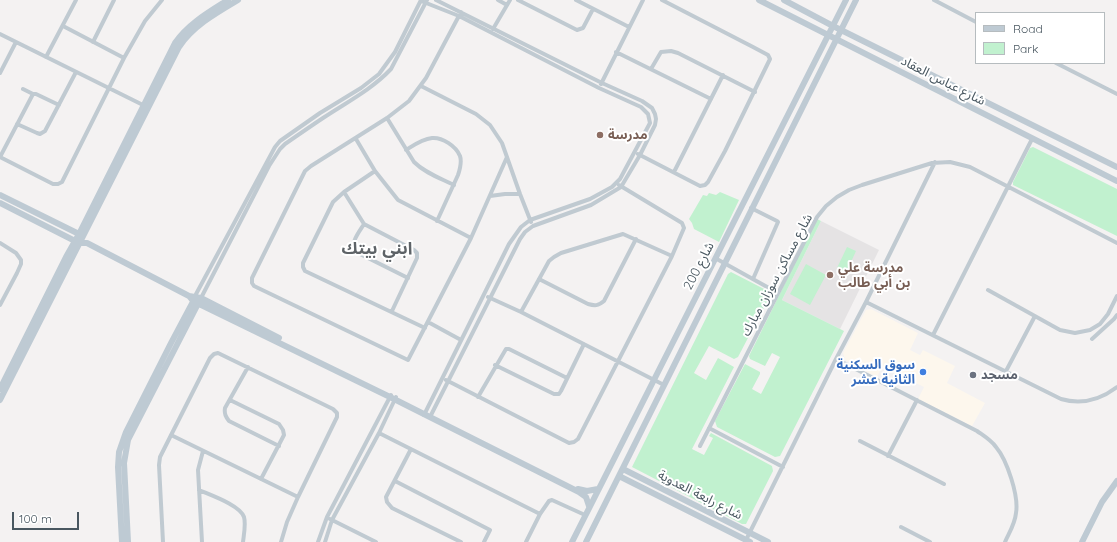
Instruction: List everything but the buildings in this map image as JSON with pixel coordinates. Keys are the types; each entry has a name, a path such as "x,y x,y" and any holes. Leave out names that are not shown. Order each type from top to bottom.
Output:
{"street":[{"path":"46,57 76,0"},
{"path":"93,42 114,0"},
{"path":"33,94 0,157 53,184 60,183 63,180 124,58 145,21 162,0"},
{"path":"0,389 81,235 168,63 175,43 185,31 202,16 228,0"},
{"path":"81,235 143,105 168,63 192,32 208,18 238,0"},
{"path":"128,542 124,463 128,440 195,299 275,147 280,141 320,113 361,88 379,74 395,52 421,0 459,16 641,108 648,114 650,123 635,152 616,183 590,199 530,220 521,227 509,244 442,379 427,414"},
{"path":"427,414 447,381 489,298 525,232 533,226 591,205 621,187 640,155 655,125 656,119 652,108 642,101 602,83 436,0"},
{"path":"498,0 507,5"},
{"path":"491,33 510,0"},
{"path":"518,0 577,30 583,28 593,8"},
{"path":"576,0 629,28"},
{"path":"599,88 643,0"},
{"path":"635,152 700,186 707,184 726,151 770,60 770,57 662,0"},
{"name":"شارع عباس العقاد","path":"759,0 1117,181"},
{"name":"شارع عباس العقاد","path":"784,0 833,26 1117,167"},
{"name":"شارع 200","path":"572,542 846,0"},
{"name":"شارع 200","path":"586,542 751,208 856,0"},
{"path":"934,0 975,21"},
{"path":"122,542 118,467 119,452 126,432 171,343 276,155 285,144 376,84 391,69 427,2"},
{"path":"461,12 421,86 409,101 356,139 305,171 252,278 252,282 254,286 408,360 471,238 507,157"},
{"path":"63,26 124,58"},
{"path":"0,34 143,105"},
{"path":"0,72 16,42"},
{"path":"866,54 870,44"},
{"path":"651,69 661,52 671,51 723,75 755,92"},
{"path":"616,52 711,99"},
{"path":"1058,64 1117,94"},
{"path":"17,124 37,133 42,133 46,130 76,72"},
{"path":"674,172 723,75"},
{"path":"421,86 483,118 497,133 533,226"},
{"path":"23,89 59,105"},
{"path":"320,113 323,118"},
{"path":"387,118 414,162 420,168 454,185"},
{"path":"934,335 1032,138"},
{"path":"356,139 375,171 398,200 471,238"},
{"path":"406,150 422,141 438,139 454,148 459,155 461,161 458,175 437,221"},
{"path":"748,541 750,533 935,162"},
{"name":"شارع مساكن سوزان مبارك","path":"700,446 817,218 832,201 855,187 935,162 960,164 1117,243"},
{"path":"375,171 344,192 330,207 303,263 303,267 305,271 425,328"},
{"path":"442,379 569,443 578,439 672,256 684,228 684,225 616,183"},
{"path":"344,192 364,224 414,250 416,253 417,258 392,312"},
{"path":"490,196 520,194"},
{"path":"0,195 81,235 87,243"},
{"path":"0,203 77,242 87,243 195,299 580,490 587,491 598,489"},
{"path":"15,211 18,204"},
{"path":"751,208 778,222 753,279"},
{"path":"364,224 353,245 353,249 356,252 408,278"},
{"path":"521,312 549,261 561,252 620,234 626,234 672,256"},
{"path":"539,279 588,304 593,306 598,305 604,301 636,239"},
{"path":"0,400 77,242"},
{"path":"0,243 16,253 21,260 17,273 0,305"},
{"path":"715,258 778,293"},
{"path":"988,290 1060,330 1075,333 1085,332 1100,324 1108,314 1117,296"},
{"path":"484,295 521,312 664,385"},
{"path":"866,302 1056,397 1072,402 1083,402 1094,400 1106,395 1117,387"},
{"path":"1092,339 1116,317 1108,314"},
{"path":"1006,371 1035,316"},
{"path":"428,322 461,340"},
{"path":"495,365 554,394 559,394 584,344"},
{"path":"478,397 495,365 504,351 509,348 568,378"},
{"path":"163,542 159,465 160,457 210,358 214,354 218,354 248,367 333,409 337,413 337,417 287,522 281,542"},
{"path":"836,359 977,431 990,440 1000,453 1010,476 1016,501 1015,520 1005,542"},
{"path":"248,367 225,408 224,413 230,421 279,446"},
{"path":"325,542 332,520 379,433 393,397"},
{"path":"318,542 327,517 393,397"},
{"path":"230,400 278,424 283,430 284,435 279,446 261,478"},
{"path":"888,456 917,400"},
{"path":"427,414 579,492 586,497 589,506"},
{"path":"709,428 783,467"},
{"path":"379,433 540,514"},
{"path":"171,435 298,497"},
{"path":"860,441 944,484"},
{"path":"411,450 386,497 387,502 392,508 460,542"},
{"path":"202,542 198,470 203,451"},
{"name":"شارع رابعة العدوية","path":"623,469 768,542"},
{"name":"شارع رابعة العدوية","path":"619,476 748,541"},
{"path":"635,484 639,477"},
{"path":"395,481 490,530 484,542"},
{"path":"1082,542 1102,502 1117,481"},
{"path":"199,490 236,508 242,513 244,518 243,542"},
{"path":"526,542 540,514 549,501 552,500 585,515"},
{"path":"120,505 127,505"},
{"path":"327,517 376,542"},
{"path":"901,527 930,542"}],"shaded area":[{"name":"مدرسة علي بن أبي طالب","path":"821,221 879,250 840,329 782,300"},
{"name":"سوق السكنية الثانية عشر","path":"871,309 918,333 910,350 920,355 923,350 955,366 947,383 985,403 972,426 918,399 924,387 882,367 877,377 845,360 843,353 866,310"}],"green space":[{"path":"1033,147 1117,189 1117,236 1013,185 1013,182 1030,148"},
{"path":"720,192 739,200 719,242 694,229 689,219 703,195 707,196 709,193 716,195"},
{"path":"817,219 821,221 782,300 844,331 780,456 775,457 717,427 715,421 745,364 760,372 752,389 761,394 780,357 772,353 765,366 750,359 749,356"},
{"path":"847,247 856,251 846,273 837,268"},
{"path":"806,264 826,275 810,305 790,294"},
{"path":"731,272 768,291 770,296 738,357 734,359 709,346 694,373 706,380 718,358 734,367 692,449 704,455 713,438 709,436 711,433 772,466 773,471 746,524 742,524 632,467 728,274"}],"place":[{"name":"مدرسة","path":"600,135"},
{"name":"مدرسة علي بن أبي طالب","path":"830,275"},
{"name":"سوق السكنية الثانية عشر","path":"923,372"},
{"name":"مسجد","path":"973,375"}],"district":[{"name":"ابني بيتك","path":"377,249"}]}
